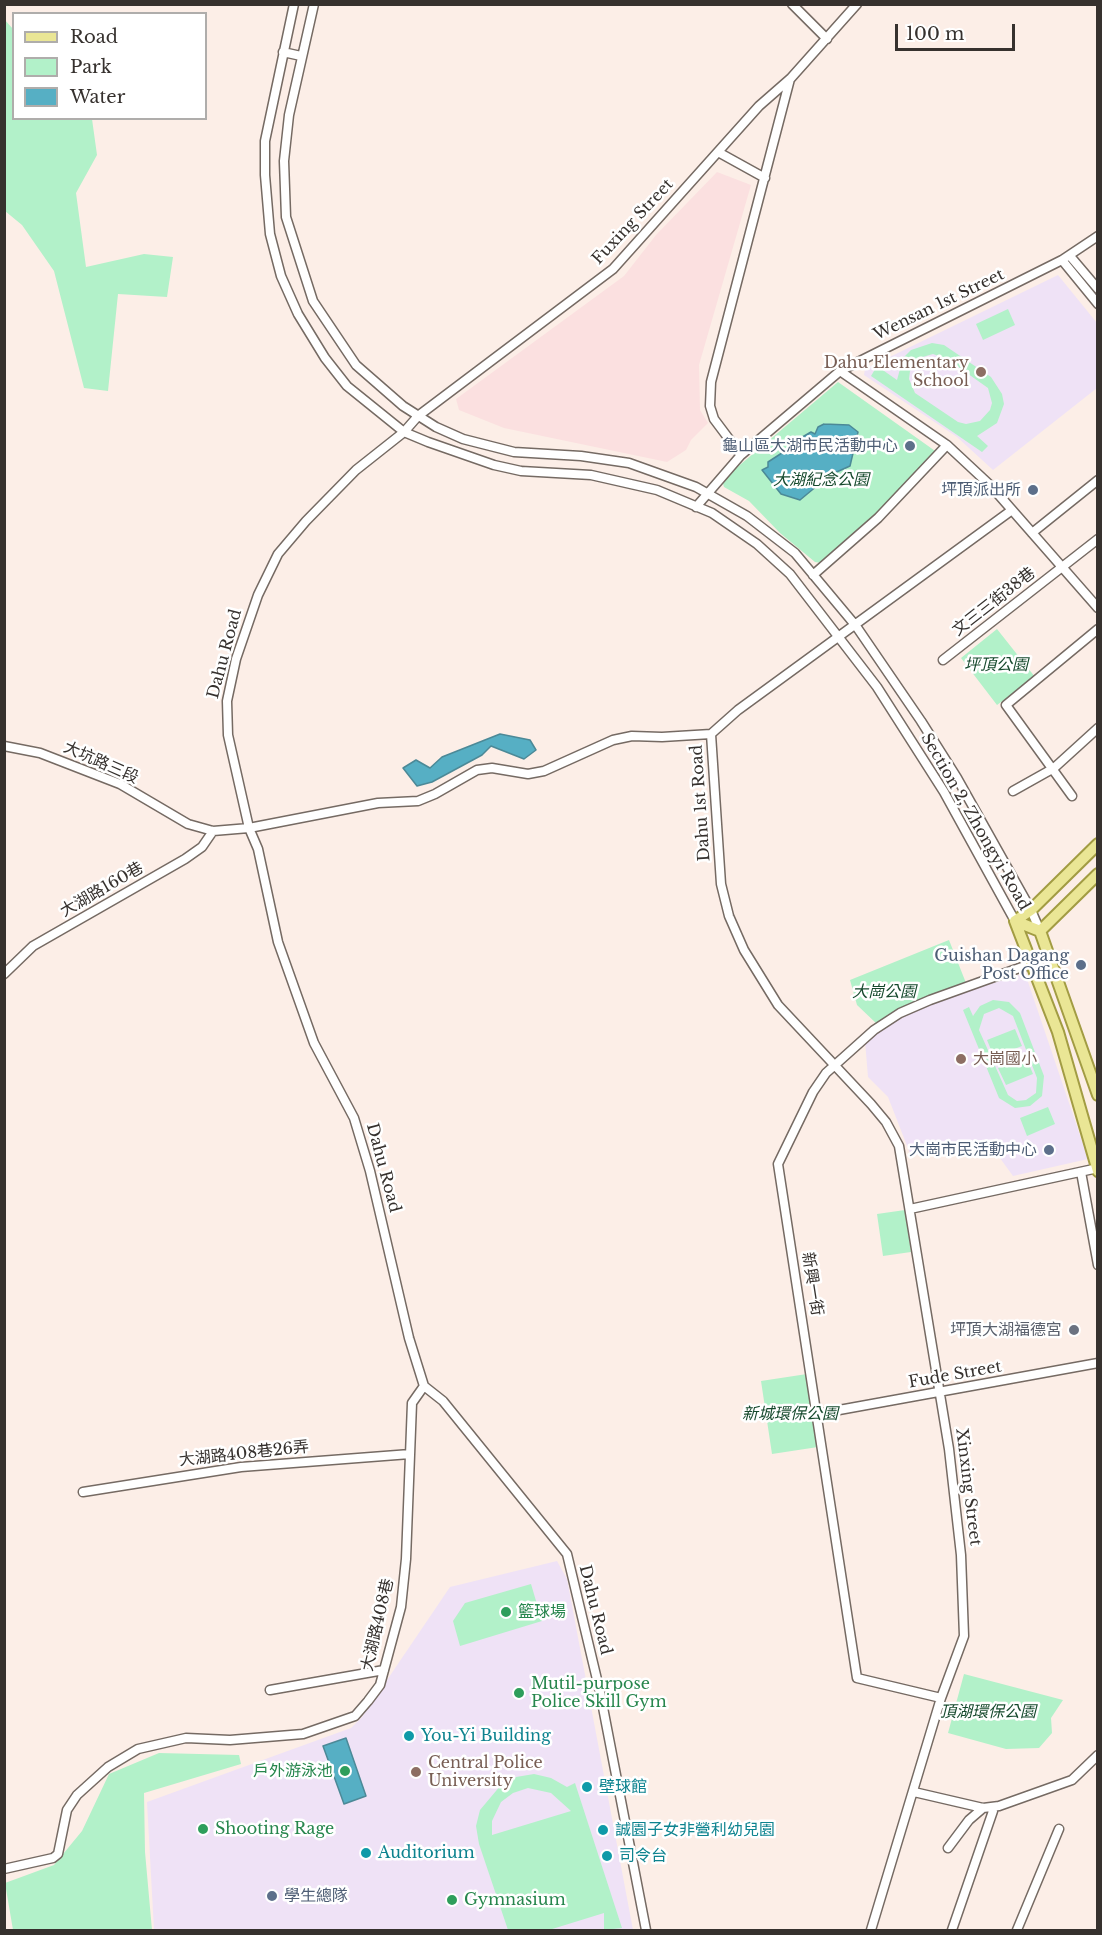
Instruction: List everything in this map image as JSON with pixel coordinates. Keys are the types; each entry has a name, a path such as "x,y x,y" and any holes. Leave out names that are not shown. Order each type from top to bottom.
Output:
{"main road":[{"path":"1015,921 1031,910 1098,844"},
{"path":"1015,921 1040,931 1098,874"},
{"name":"Section 2, Zhongyi Road","path":"1015,921 1058,1032 1097,1169"},
{"name":"Section 2, Zhongyi Road","path":"1040,931 1098,1095"}],"street":[{"name":"Section 2, Zhongyi Road","path":"294,4 265,141 265,175 270,234 281,276 298,314 325,358 347,386 404,432 453,452 521,471 591,476 657,490 712,513 757,544 782,567 877,687 944,792 1015,921"},
{"name":"Section 2, Zhongyi Road","path":"314,4 289,115 284,161 286,217 313,301 356,365 379,387 436,427 473,441 514,452 580,456 629,463 706,492 747,516 795,553 856,626 957,778 1031,910 1040,931"},
{"path":"792,4 827,39"},
{"name":"Fuxing Street","path":"404,432 418,416 613,269 759,106 791,78 857,4"},
{"path":"283,52 301,56"},
{"path":"741,455 714,419 710,406 711,382 791,78"},
{"path":"718,152 765,177"},
{"name":"Wensan 1st Street","path":"696,507 706,492 741,455 840,371 1066,258 1098,236"},
{"path":"1066,258 1098,289"},
{"path":"1066,258 1098,304"},
{"path":"840,371 946,445 991,486 1098,608"},
{"name":"Dahu Road","path":"404,432 356,470 306,521 278,555 258,594 236,659 226,701 226,719 249,828 258,849 278,942 296,999 314,1043 354,1118 370,1172 409,1338 424,1386 444,1401 567,1554 600,1692 646,1930"},
{"path":"813,575 878,518 946,445"},
{"path":"1032,533 1098,480"},
{"name":"Dahu 1st Road","path":"835,1065 778,1005 744,950 729,916 721,884 711,734 738,710 1012,510"},
{"name":"文三三街38巷","path":"943,660 1098,539"},
{"path":"1072,796 1054,768 1006,705 1098,628"},
{"path":"1013,791 1054,768 1098,728"},
{"name":"大坑路三段","path":"4,746 40,753 120,784 188,824 213,831 249,828 350,807 418,801 435,795 477,770 492,768 528,774 544,771 613,740 632,736 711,734"},
{"name":"大湖路160巷","path":"4,974 33,945 185,859 202,847 213,831"},
{"name":"新興一街","path":"941,1698 857,1678 778,1164 813,1092 835,1065 874,1030 900,1013 1050,957"},
{"name":"Xinxing Street","path":"835,1065 879,1113 899,1146 940,1393 961,1555 963,1636 941,1698 871,1930"},
{"path":"910,1209 1097,1169"},
{"path":"1081,1172 1098,1265"},
{"name":"Fude Street","path":"817,1414 1098,1363"},
{"name":"大湖路408巷","path":"4,1869 53,1858 60,1845 67,1810 77,1795 108,1767 138,1749 186,1737 230,1740 303,1734 332,1726 355,1716 380,1685 401,1607 412,1402 424,1386"},
{"name":"大湖路408巷26弄","path":"83,1492 241,1467 410,1454"},
{"path":"270,1690 384,1671"},
{"path":"914,1792 983,1808 999,1806 1072,1780 1098,1755"},
{"path":"948,1848 969,1820 983,1808"},
{"path":"952,1930 993,1811"},
{"path":"1017,1930 1059,1829"}],"shaded area":[{"path":"717,172 751,185 699,365 700,410 708,423 691,440 686,450 667,462 504,428 459,410 456,399 624,276 656,235"},
{"name":"Dahu Elementary School","path":"1058,275 1097,323 1097,388 993,470 957,437 864,375 865,369"},
{"name":"大崗國小","path":"1025,973 1088,1159 1013,1176 989,1143 911,1156 888,1097 868,1077 865,1041 910,1010"},
{"name":"Central Police University","path":"557,1561 567,1579 633,1930 154,1930 147,1802 351,1728 362,1717 450,1587"}],"green space":[{"path":"4,19 12,28 12,120 92,120 97,155 76,193 86,267 144,254 173,257 167,297 118,294 108,391 84,388 54,271 22,225 5,211"},
{"path":"1008,309 1015,325 983,340 976,324"},
{"path":"932,343 944,345 991,377 1002,394 1004,404 997,423 977,436 988,446 982,452 871,376 877,366 897,380 903,358 911,350","holes":["933,354 947,359 988,388 992,403 990,410 980,421 966,424 958,422 915,393 909,379 910,371 919,358"]},
{"name":"大湖紀念公園","path":"838,382 938,453 855,538 821,563 815,562 780,533 749,501 724,487 722,480"},
{"name":"坪頂公園","path":"997,629 1035,677 997,705 961,658"},
{"name":"大崗公園","path":"949,940 966,983 878,1025 857,1005 850,980"},
{"path":"993,1000 1009,1002 1020,1013 1044,1076 1042,1096 1030,1106 1015,1108 999,1098 963,1010 969,1007 973,1016 980,1006","holes":["999,1008 1013,1016 1037,1078 1036,1093 1026,1100 1017,1101 1008,1095 979,1030 984,1014"]},
{"path":"1015,1029 1022,1046 994,1057 987,1040"},
{"path":"1026,1057 1033,1074 1006,1085 998,1068"},
{"path":"1048,1107 1055,1124 1027,1136 1020,1118"},
{"path":"905,1210 911,1252 883,1256 877,1214"},
{"name":"新城環保公園","path":"807,1374 818,1447 772,1454 761,1381"},
{"path":"531,1584 542,1621 460,1646 453,1621 465,1603"},
{"name":"頂湖環保公園","path":"964,1674 1063,1700 1051,1718 1052,1733 1039,1748 1006,1749 948,1733"},
{"path":"159,1753 239,1755 241,1764 144,1793 145,1852 152,1930 13,1930 5,1883 54,1865 82,1831 109,1774"},
{"path":"534,1774 551,1778 567,1787 575,1783 622,1928 604,1930 604,1913 549,1930 508,1930 479,1844 476,1826 480,1810 501,1785 516,1777","holes":["528,1788 551,1793 571,1811 492,1835 492,1821 501,1802 513,1793"]}],"water":[{"path":"824,424 849,425 858,432 850,466 830,475 800,500 781,494 762,470 768,467 768,462 785,451 789,453 793,450 792,446 799,439 811,432 815,434 818,427"},
{"path":"500,734 530,740 536,750 524,759 491,746 482,755 432,782 417,786 403,768 416,760 430,768 442,757"},
{"name":"戶外游泳池","path":"346,1738 366,1796 344,1804 323,1746"}],"place":[{"name":"Dahu Elementary School","path":"981,372"},
{"name":"龜山區大湖市民活動中心","path":"910,446"},
{"name":"坪頂派出所","path":"1033,490"},
{"name":"Guishan Dagang Post Office","path":"1081,965"},
{"name":"大崗國小","path":"961,1059"},
{"name":"大崗市民活動中心","path":"1049,1150"},
{"name":"坪頂大湖福德宮","path":"1074,1330"},
{"name":"籃球場","path":"506,1612"},
{"name":"Mutil-purpose Police Skill Gym","path":"519,1693"},
{"name":"You-Yi Building","path":"409,1736"},
{"name":"戶外游泳池","path":"345,1771"},
{"name":"Central Police University","path":"416,1772"},
{"name":"壁球館","path":"587,1787"},
{"name":"Shooting Rage","path":"203,1829"},
{"name":"誠園子女非營利幼兒園","path":"603,1830"},
{"name":"Auditorium","path":"366,1853"},
{"name":"司令台","path":"607,1856"},
{"name":"學生總隊","path":"272,1896"},
{"name":"Gymnasium","path":"452,1900"}]}
